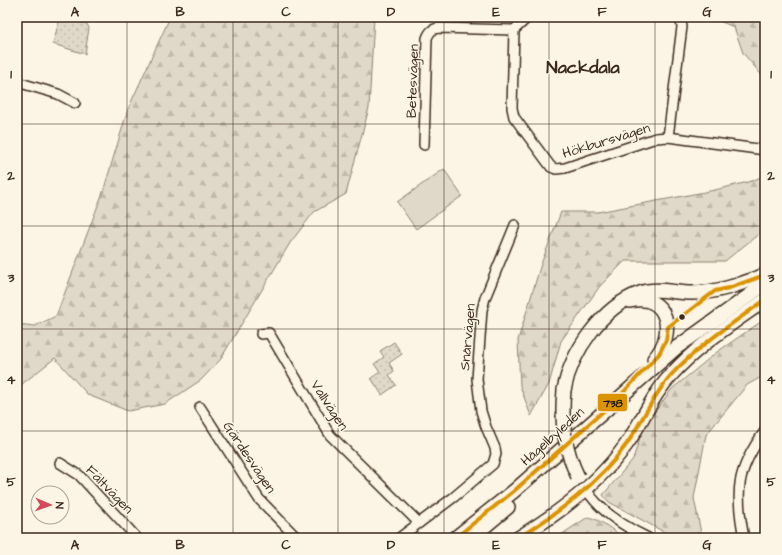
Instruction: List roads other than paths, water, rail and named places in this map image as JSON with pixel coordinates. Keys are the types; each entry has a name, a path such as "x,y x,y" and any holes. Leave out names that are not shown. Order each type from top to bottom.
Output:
{"main road":[{"path":"586,489 578,477 564,442 562,415 564,390 569,370 582,343 609,312 640,293 657,291 702,293 729,288 765,275"},
{"name":"Hågelbyleden","path":"455,538 514,491 676,348 765,284"},
{"name":"Hågelbyleden","path":"471,538 672,361 729,318 765,294"},
{"path":"619,397 659,354 666,340 668,331 664,314 661,309 652,303 639,300 623,303"},
{"path":"518,538 586,489 598,478 626,446 648,406 672,373 713,337 765,300"}],"street":[{"path":"514,30 528,17"},
{"path":"668,137 682,27 681,21 677,17"},
{"name":"Betesvägen","path":"424,145 427,38 432,29 514,30"},
{"name":"Hökbursvägen","path":"514,30 512,108 514,116 551,167 556,169 565,168 649,140 668,137 765,150"},
{"path":"17,82 58,94 75,103"},
{"name":"Snårvägen","path":"419,523 454,497 493,464 496,454 486,427 479,400 477,379 482,310 485,298 515,226"},
{"name":"Vallvägen","path":"261,334 269,333 330,435 419,523"},
{"name":"Gärdesvägen","path":"200,407 259,499 297,538"},
{"path":"744,538 738,498 739,482 747,460 765,431"},
{"name":"Fältvägen","path":"60,463 79,475 137,538"},
{"path":"586,489 590,496 616,520 648,538"},
{"path":"400,538 419,523"}],"district":[{"name":"Nackdala","path":"583,67"}]}
